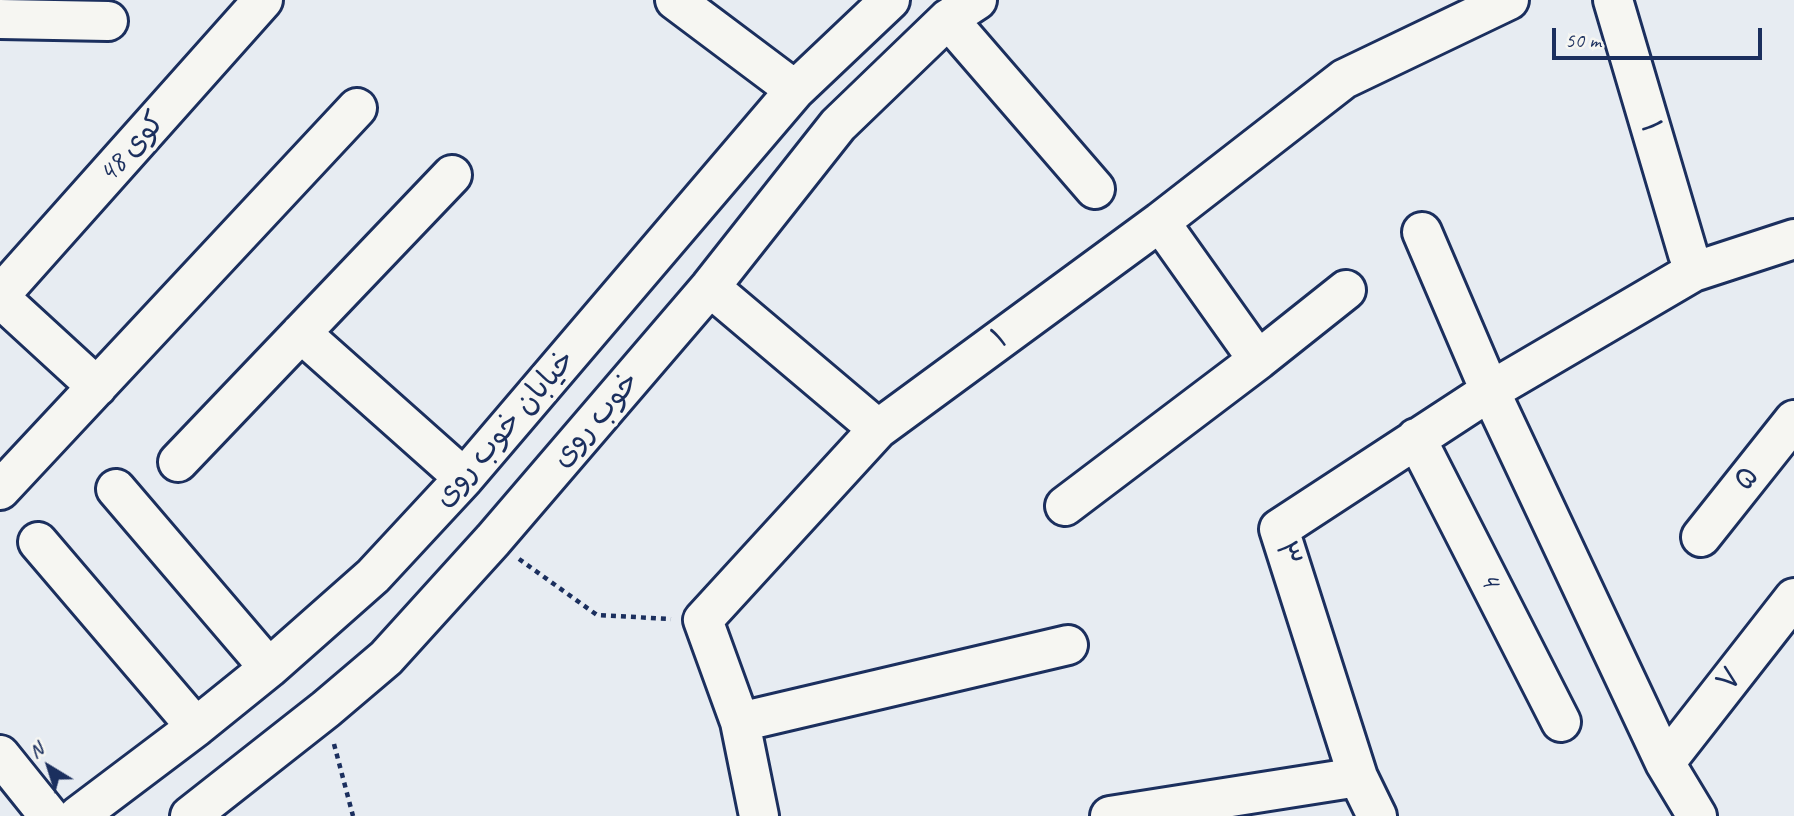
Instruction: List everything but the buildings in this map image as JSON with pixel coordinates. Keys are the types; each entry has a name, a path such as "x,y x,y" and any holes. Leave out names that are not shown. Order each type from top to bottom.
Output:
{"street":[{"name":"کوی 48","path":"97,387 0,296 263,0"},
{"path":"675,0 795,90"},
{"name":"خیابان خوب روی","path":"78,816 269,668 373,576 464,478 795,90 890,0"},
{"name":"۱","path":"703,620 878,429 1160,222 1344,79 1509,0"},
{"name":"۱","path":"1613,0 1688,254"},
{"path":"962,9 1095,189"},
{"name":"خوب روی","path":"190,816 386,658 493,540 710,287 838,125 962,9"},
{"path":"0,19 108,20"},
{"path":"0,490 357,108"},
{"path":"178,462 452,175"},
{"path":"1160,222 1258,360"},
{"path":"1422,232 1490,391 1665,763 1697,816"},
{"name":"۳","path":"1377,816 1358,777 1279,529 1490,391 1693,272 1794,239"},
{"path":"710,287 878,429"},
{"path":"1065,506 1346,290"},
{"path":"301,333 464,478"},
{"name":"۵","path":"1701,537 1794,420"},
{"name":"4","path":"1416,438 1561,722"},
{"path":"116,489 269,668"},
{"path":"38,542 196,727"},
{"name":"۷","path":"1665,763 1794,598"},
{"path":"703,620 740,722 759,816"},
{"path":"740,722 1068,645"},
{"path":"0,755 49,816"},
{"path":"1110,816 1358,777"}],"path":[{"path":"493,540 597,615 703,620"},
{"path":"326,709 353,816"}]}
